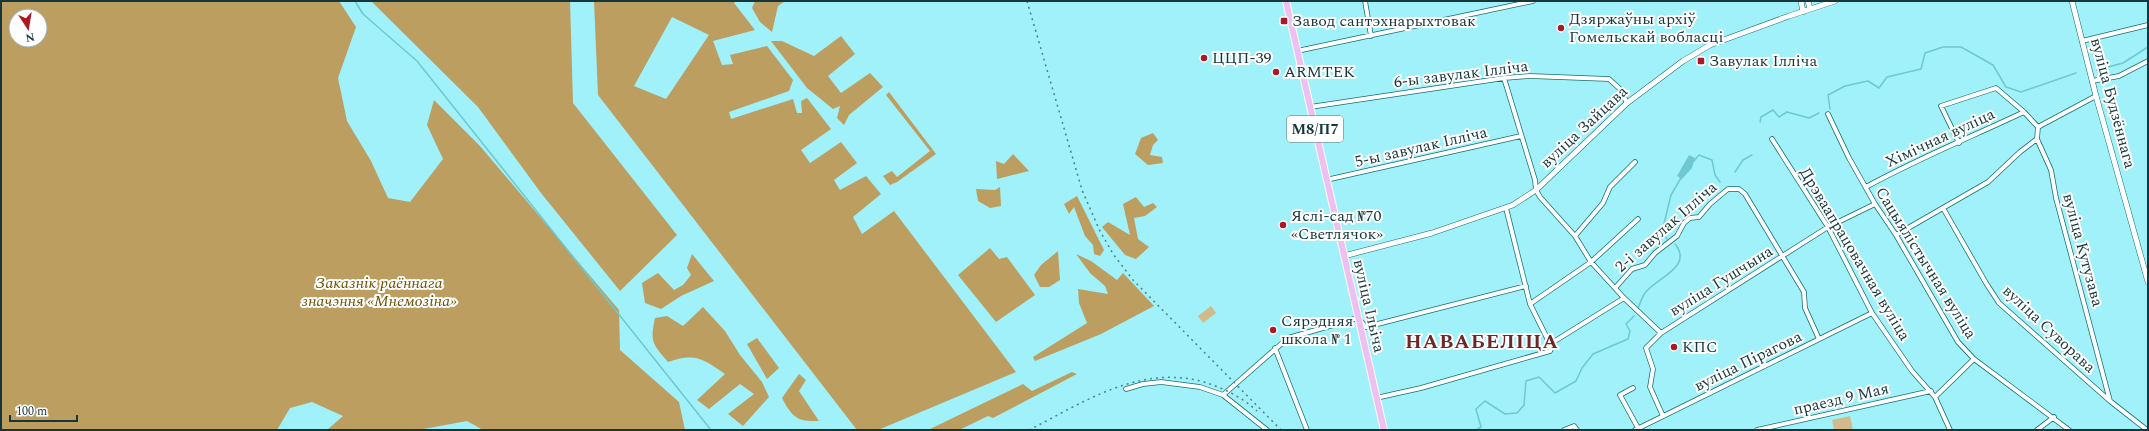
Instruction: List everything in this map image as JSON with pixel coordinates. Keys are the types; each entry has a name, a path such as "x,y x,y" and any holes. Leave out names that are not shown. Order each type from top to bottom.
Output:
{"main road":[{"name":"вуліца Ільіча","path":"1286,1 1384,430"}],"street":[{"path":"1365,1 1371,36"},
{"path":"1297,51 1533,1"},
{"path":"1801,1 1803,12"},
{"path":"1808,1 1810,9"},
{"name":"вуліца Зайцава","path":"1344,256 1432,233 1506,208 1536,190 1627,103 1683,61 1710,46 1835,1"},
{"name":"вуліца Будзённага","path":"2072,1 2096,96 2148,282"},
{"path":"2082,41 2148,25"},
{"path":"2092,81 2119,76 2147,62"},
{"name":"6-ы завулак Ілліча","path":"1310,107 1504,78 1530,76 1609,79 1620,89 1627,103"},
{"path":"1504,78 1535,180 1536,190 1575,236 1591,262 1616,287 1624,298 1661,332"},
{"path":"1959,143 1942,106 1996,88 2024,112 2038,127 2096,96"},
{"name":"Хімічная вуліца","path":"1866,188 1909,164 1959,143 2024,112"},
{"name":"Сацыялістычная вуліца","path":"1828,114 1875,204 1896,235 1958,342 1974,359 2054,417 2069,430"},
{"name":"вуліца Кутузава","path":"2038,127 2037,139 2051,170 2056,198 2076,268 2110,401"},
{"name":"5-ы завулак Ілліча","path":"1326,181 1521,136"},
{"name":"Дрэваапрацовачная вуліца","path":"1772,139 1828,227 1872,313 1912,371 1931,391 1950,430"},
{"path":"1896,235 1988,182 2020,152 2037,139"},
{"path":"1575,236 1603,202 1610,187 1635,162"},
{"name":"2-і завулак Ілліча","path":"1616,287 1632,270 1645,265 1655,253 1676,236 1684,222 1690,218 1699,217 1710,204 1728,189 1733,187 1739,189 1745,194 1783,256"},
{"name":"вуліца Гушчына","path":"1663,416 1650,387 1653,369 1646,348 1661,332 1828,227 1875,204"},
{"path":"1506,208 1530,304 1551,346"},
{"name":"вуліца Суворава","path":"1943,208 1986,283 1999,302 2110,401 2147,430"},
{"path":"1530,304 1591,262 1638,219"},
{"path":"1783,256 1804,292 1805,308 1819,339"},
{"path":"1223,395 1288,338 1358,318 1366,327 1526,286"},
{"name":"2-і завулак Ілліча","path":"1376,398 1421,388 1550,351 1551,346 1555,341 1624,298"},
{"name":"вуліца Пірагова","path":"1636,429 1872,313"},
{"path":"1275,348 1307,430"},
{"path":"1935,397 1974,359"},
{"path":"1126,389 1143,384 1172,383 1200,387 1223,395 1267,430"},
{"path":"1633,388 1620,394 1636,429"},
{"name":"праезд 9 Мая","path":"1757,430 1931,391"},
{"path":"2037,430 2054,417"},
{"path":"1564,430 1574,426 1577,430"}],"shaded area":[{"path":"1211,306 1216,313 1203,323 1198,316"},
{"path":"1850,416 1853,430 1834,430 1832,420"}],"green space":[{"name":"Заказнік раённага значэння «Мнемозіна»","path":"1,1 339,1 356,27 338,78 347,121 371,161 388,198 410,202 443,159 427,125 434,100 480,146 619,310 620,350 679,402 685,430 483,430 467,421 418,430 327,430 343,416 312,402 290,408 277,430 1,430"},
{"path":"371,1 570,1 573,103 677,235 620,291 541,193 478,107"},
{"path":"594,1 736,1 734,3 755,30 713,41 722,65 733,64 730,55 767,46 793,80 789,91 729,112 731,119 793,99 797,113 802,113 801,101 807,98 831,129 801,150 810,163 841,142 857,163 834,180 840,190 866,176 881,194 853,217 862,234 894,211 1016,372 878,430 857,430 598,95","holes":["672,17 709,35 666,99 634,86"]},
{"path":"755,1 785,1 778,6 772,32 760,22 752,8"},
{"path":"841,36 855,54 828,76 841,93 870,73 883,87 849,115 844,125 837,118 840,106 833,109 807,88 771,41 782,41 814,56"},
{"path":"889,92 936,154 897,182 890,185 883,176 892,171 897,177 930,151 886,95"},
{"path":"1153,133 1158,140 1153,145 1150,155 1162,157 1163,163 1148,165 1135,154 1141,138"},
{"path":"1013,154 1029,171 997,179 996,161 1004,164"},
{"path":"1000,187 1001,206 990,208 978,201 976,189 995,190"},
{"path":"1077,196 1104,250 1100,256 1094,254 1093,245 1085,236 1074,207 1069,214 1064,204"},
{"path":"1136,197 1144,207 1153,203 1157,207 1145,216 1134,218 1138,239 1149,247 1136,259 1125,255 1102,227 1108,222 1130,235 1123,204"},
{"path":"990,248 999,259 1007,257 1035,295 996,322 958,275"},
{"path":"1058,251 1060,280 1049,287 1040,287 1034,275 1041,265"},
{"path":"692,254 714,281 681,296 661,309 645,303 642,283 658,273 674,290 683,285 691,275 687,268"},
{"path":"1076,254 1091,261 1117,280 1123,273 1154,306 1101,334 1035,361 1033,357 1087,323 1079,303 1078,289 1108,294 1105,286 1090,273"},
{"path":"703,307 725,331 740,355 762,382 769,397 743,426 728,414 754,394 740,384 709,409 697,400 725,374 710,364 698,359 685,358 668,362 654,342 653,332 655,318 667,316 683,326"},
{"path":"757,338 779,368 767,379 747,344"},
{"path":"1072,372 1077,374 993,418 988,416 959,430 928,430 1023,384 1032,391"},
{"path":"799,374 806,380 799,391 819,421 805,420 796,417 789,410 782,398"}],"water":[{"path":"1689,155 1695,158 1692,168 1682,179 1677,176"}],"waterway":[{"path":"355,1 363,14 417,61 711,430"},
{"path":"1830,109 1828,95 1845,86 1868,81 1879,88 1887,77 1921,69 1925,53 1943,47 1961,47 1993,65 2006,87 2021,92 2076,73"},
{"path":"2097,70 2123,63 2148,47"},
{"path":"1760,122 1761,117 1773,110 1779,117 1787,112 1809,118 1819,113"},
{"path":"1694,161 1699,155 1712,160 1715,175 1720,182"},
{"path":"1735,172 1743,160 1752,155"},
{"path":"1667,239 1662,232 1671,195 1681,178"},
{"path":"1638,308 1645,293 1677,266 1680,259 1680,252 1675,244"},
{"path":"1476,430 1481,427 1476,409 1485,401 1505,414 1517,413 1524,405 1526,381 1539,377 1555,393 1576,381 1582,368 1593,354 1628,339 1630,331 1626,324 1634,316"}],"railway":[{"path":"1027,1 1082,190 1099,229 1113,254 1133,280 1281,430"},
{"path":"1029,430 1071,408 1113,389 1135,382 1157,378 1180,378 1204,382 1218,387 1245,401 1257,411"}],"place":[{"name":"Завод сантэхнарыхтовак","path":"1284,21"},
{"name":"Дзяржаўны архіў Гомельскай вобласці","path":"1561,28"},
{"name":"ЦЦП-39","path":"1204,58"},
{"name":"Завулак Ілліча","path":"1701,61"},
{"name":"ARMTEK","path":"1276,72"},
{"name":"Яслі-сад №70 «Светлячок»","path":"1283,225"},
{"name":"Сярэдняя школа № 1","path":"1273,330"},
{"name":"КПС","path":"1674,347"}],"district":[{"name":"НАВАБЕЛІЦА","path":"1482,342"}]}
